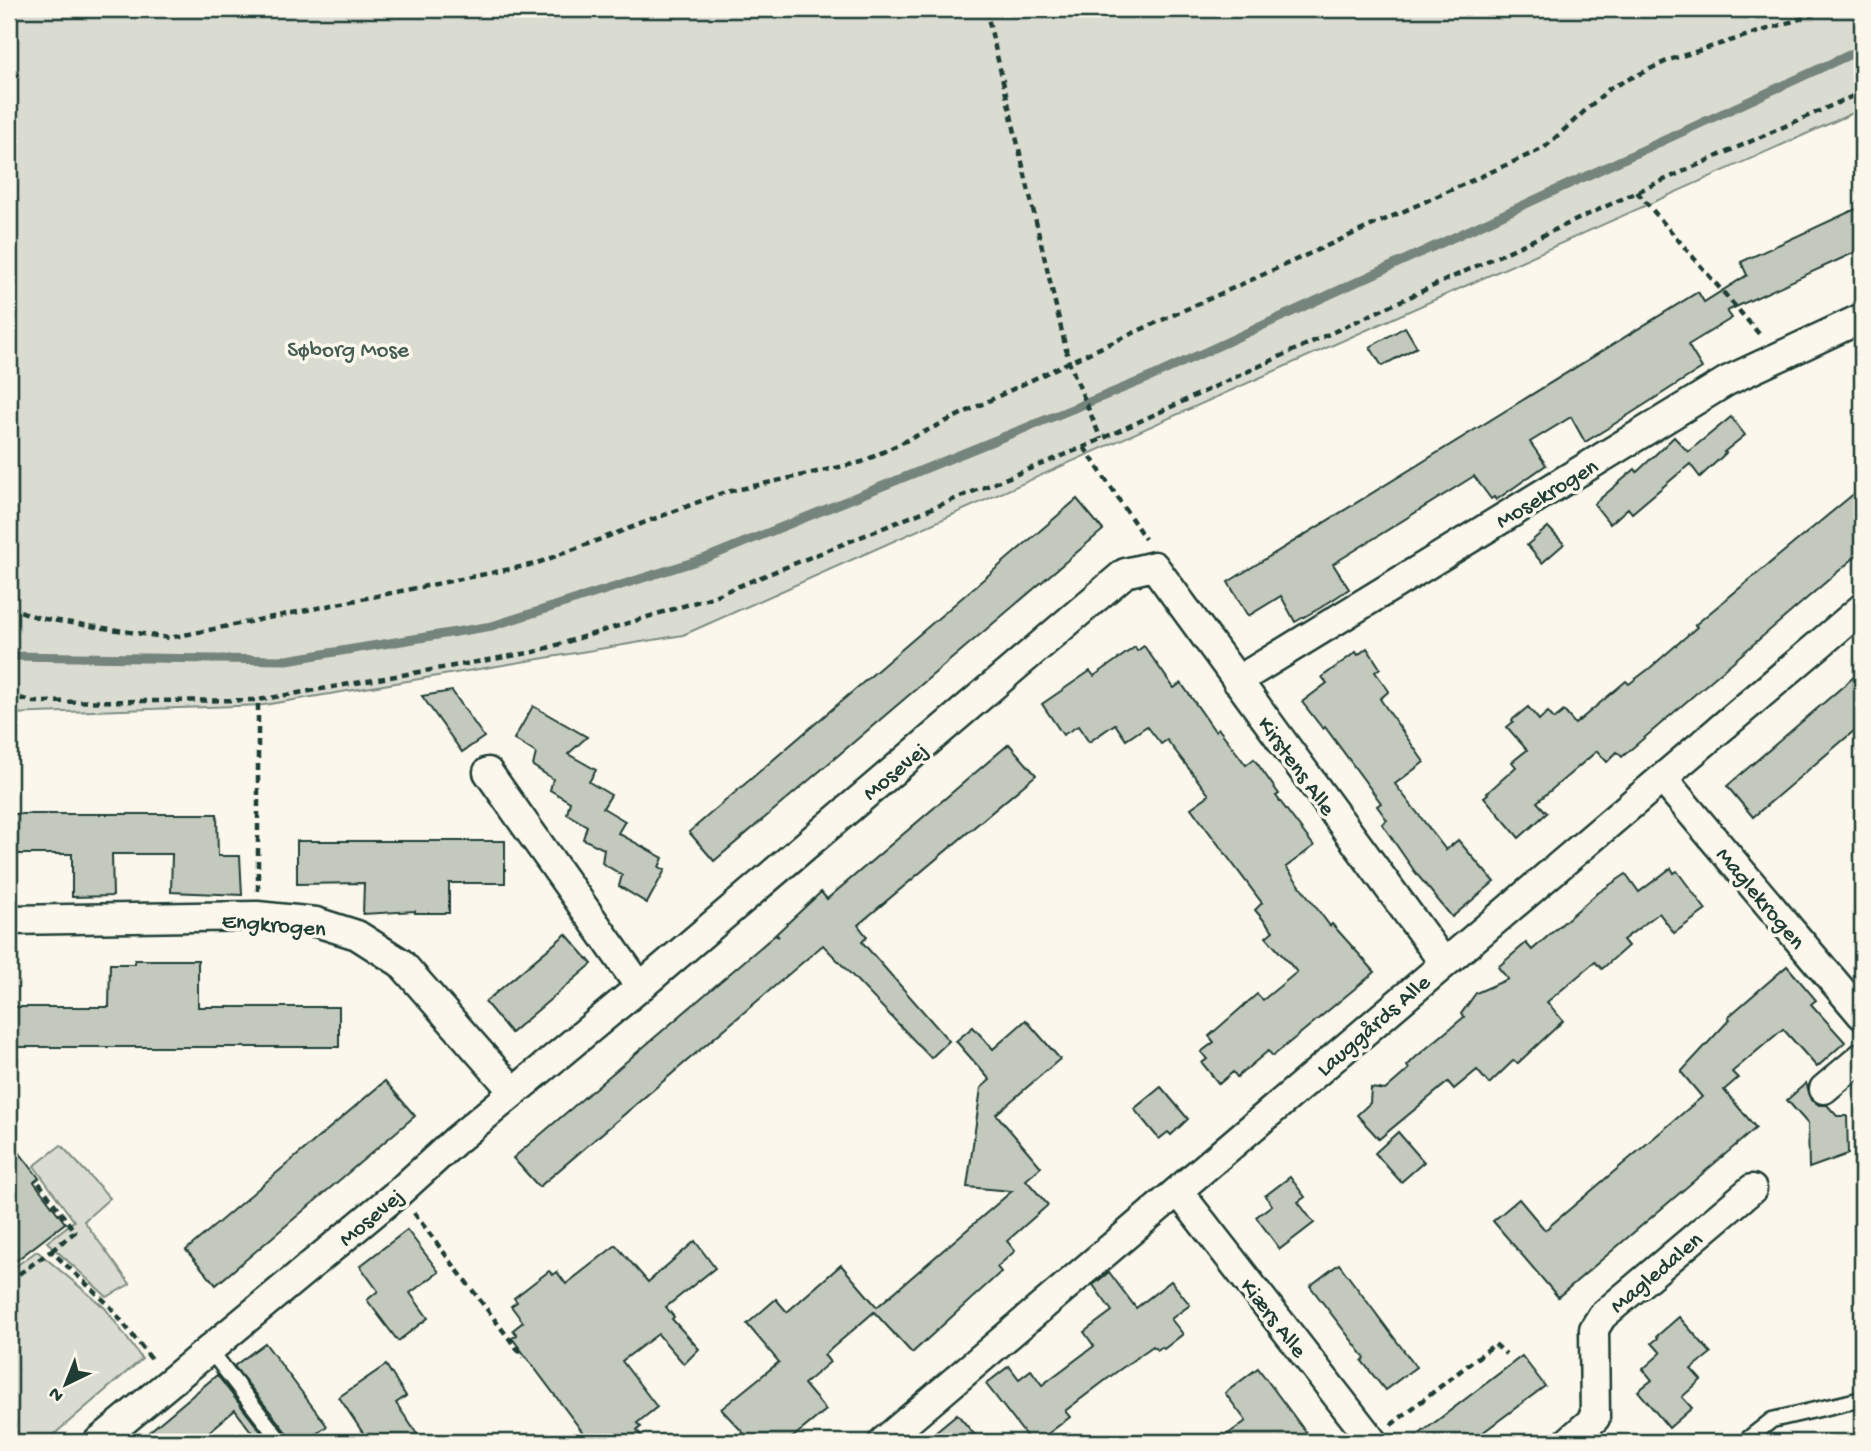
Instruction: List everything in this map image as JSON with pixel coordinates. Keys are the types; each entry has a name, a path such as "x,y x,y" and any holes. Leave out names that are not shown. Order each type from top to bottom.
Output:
{"street":[{"name":"Mosekrogen","path":"1237,681 1727,381 1862,318"},
{"name":"Kirstens Alle","path":"1154,566 1444,963"},
{"name":"Mosevej","path":"99,1442 398,1193 513,1092 1125,573 1154,566"},
{"name":"Lauggårds Alle","path":"883,1442 1862,608"},
{"path":"488,772 640,987"},
{"name":"Maglekrogen","path":"1663,779 1862,1015"},
{"name":"Engkrogen","path":"9,920 257,916 316,922 357,935 401,963 513,1092"},
{"path":"1824,1089 1862,1056"},
{"name":"Magledalen","path":"1582,1435 1595,1418 1594,1329 1602,1315 1752,1189"},
{"name":"Kiærs Alle","path":"1178,1191 1372,1441"}],"lane":[{"path":"210,1350 281,1442"},
{"path":"1744,1442 1772,1420 1862,1399"}],"path":[{"path":"986,9 1069,362 1101,439"},
{"path":"9,607 39,618 169,638 535,564 722,493 862,462 1069,362 1544,148 1610,88 1669,60 1832,9"},
{"path":"9,695 34,702 258,700 534,652 709,598 1084,447 1637,192 1862,92"},
{"path":"1637,192 1778,356"},
{"path":"1084,447 1144,535 1154,566"},
{"path":"257,916 258,700"},
{"path":"9,1281 75,1232 39,1183"},
{"path":"398,1193 523,1357"},
{"path":"51,1251 109,1305 170,1383"},
{"path":"1372,1441 1495,1344 1506,1354"}],"green space":[{"name":"Søborg Mose","path":"9,9 1862,9 1862,109 683,635 264,705 9,714"},
{"path":"61,1145 110,1198 84,1221 130,1284 107,1297 47,1242 74,1221 34,1166"},
{"path":"37,1251 105,1308 142,1359 45,1442 9,1442 9,1271"}],"building":[{"path":"1862,206 1862,249 1727,311 1732,318 1688,345 1702,368 1585,442 1571,417 1530,442 1546,465 1496,500 1494,497 1491,499 1474,476 1333,564 1349,589 1295,622 1281,596 1248,616 1228,582 1698,292 1704,302 1747,275 1741,262"},
{"path":"1405,327 1417,347 1382,366 1370,347"},
{"path":"1731,417 1745,435 1700,477 1690,464 1632,513 1628,508 1610,524 1594,504 1635,469 1637,472 1674,437 1688,452"},
{"path":"1862,487 1862,551 1622,757 1617,752 1607,762 1597,751 1537,802 1547,813 1519,838 1484,797 1516,767 1512,762 1527,750 1507,727 1512,720 1528,707 1539,720 1548,712 1554,719 1564,711 1575,724 1626,681 1629,684 1650,668 1697,627 1695,625"},
{"path":"1077,499 1103,530 714,861 689,832"},
{"path":"1548,527 1564,544 1542,563 1527,545"},
{"path":"1144,646 1174,688 1181,683 1215,731 1218,728 1246,765 1254,759 1279,794 1276,796 1314,846 1286,867 1330,926 1332,924 1375,972 1273,1056 1268,1051 1237,1077 1233,1072 1219,1084 1202,1063 1207,1059 1201,1052 1214,1042 1209,1036 1257,994 1263,1000 1297,972 1266,937 1273,931 1255,910 1262,903 1191,808 1209,795 1167,740 1161,744 1147,726 1126,740 1115,724 1089,742 1078,726 1063,735 1042,704 1090,671 1094,676 1135,647 1137,651"},
{"path":"1367,648 1380,668 1375,672 1389,691 1380,699 1424,762 1395,784 1446,850 1458,840 1494,882 1452,917 1415,872 1382,824 1387,820 1377,806 1381,803 1325,727 1323,729 1302,702 1327,683 1322,677 1356,652 1358,655"},
{"path":"1862,670 1862,724 1753,817 1727,786"},
{"path":"452,691 484,737 462,752 422,696"},
{"path":"533,706 587,737 568,754 596,770 589,782 611,795 603,808 625,821 618,833 663,858 659,867 665,870 647,903 619,886 622,875 602,863 604,849 583,839 587,826 567,814 570,802 550,790 553,779 533,766 536,753 514,739"},
{"path":"1009,744 1036,775 858,925 867,937 862,942 949,1041 931,1058 823,945 539,1187 513,1158 775,935 779,937 776,934 821,892 827,899"},
{"path":"9,814 217,814 218,856 240,856 242,895 171,892 172,854 112,854 113,896 72,897 72,854 9,854"},
{"path":"297,841 505,841 505,883 449,883 449,913 415,911 363,914 364,883 297,884"},
{"path":"1671,868 1674,873 1677,871 1706,910 1674,933 1659,913 1623,940 1628,946 1602,969 1595,962 1547,1002 1563,1021 1518,1063 1513,1061 1489,1084 1477,1070 1454,1089 1448,1082 1379,1139 1357,1115 1370,1103 1371,1088 1385,1090 1409,1069 1407,1066 1416,1057 1464,1017 1461,1014 1476,993 1508,979 1498,967 1526,943 1532,950 1595,895 1626,874 1639,892"},
{"path":"566,934 592,964 511,1033 485,1002"},
{"path":"135,960 198,960 198,1007 339,1007 339,1047 9,1047 9,1007 109,1007 110,964 135,964"},
{"path":"1787,966 1816,1000 1811,1004 1845,1042 1817,1067 1783,1029 1732,1072 1738,1078 1724,1090 1756,1128 1558,1297 1493,1221 1519,1199 1545,1230 1702,1097 1681,1072 1730,1019 1728,1017"},
{"path":"1026,1020 1060,1059 996,1114 1041,1167 1026,1180 1048,1205 1007,1241 1015,1251 997,1267 1001,1272 912,1353 874,1312 824,1355 830,1362 804,1384 826,1410 787,1442 752,1442 721,1409 779,1362 747,1324 776,1299 787,1312 841,1265 877,1307 1012,1191 967,1187 981,1088 990,1080 956,1041 973,1027 993,1049"},
{"path":"385,1081 415,1116 216,1285 186,1250"},
{"path":"1806,1083 1812,1100 1819,1105 1827,1105 1837,1116 1847,1116 1848,1154 1809,1168 1808,1124 1787,1100"},
{"path":"1161,1087 1188,1119 1171,1135 1168,1132 1159,1139 1134,1109"},
{"path":"1398,1132 1424,1162 1401,1182 1375,1153"},
{"path":"9,1139 39,1178 34,1182 65,1223 9,1266"},
{"path":"1290,1177 1305,1197 1298,1202 1314,1223 1280,1249 1256,1217 1272,1205 1265,1196"},
{"path":"407,1230 439,1272 410,1293 428,1318 398,1341 367,1300 378,1291 360,1266"},
{"path":"695,1241 715,1268 666,1307 674,1317 672,1319 699,1349 684,1364 658,1334 622,1361 657,1407 637,1423 641,1427 637,1430 646,1442 590,1442 512,1338 517,1335 513,1330 523,1322 511,1306 517,1302 514,1298 549,1271 553,1275 557,1272 566,1284 616,1245 648,1282"},
{"path":"1339,1264 1416,1367 1385,1390 1362,1361 1365,1358 1310,1286"},
{"path":"1109,1272 1136,1308 1171,1281 1190,1305 1171,1319 1183,1334 1164,1349 1162,1347 1157,1350 1153,1346 1115,1373 1065,1411 1070,1417 1037,1442 1031,1442 986,1384 1009,1366 1019,1379 1031,1370 1042,1385 1094,1346 1084,1332 1112,1311 1093,1285"},
{"path":"1679,1317 1711,1353 1691,1369 1701,1380 1682,1397 1692,1408 1669,1428 1638,1391 1652,1380 1643,1369 1661,1353 1652,1343"},
{"path":"265,1343 327,1426 305,1442 290,1442 289,1436 234,1366"},
{"path":"1522,1356 1545,1386 1470,1442 1409,1442"},
{"path":"386,1365 406,1396 396,1403 417,1434 405,1442 369,1442 339,1397"},
{"path":"1258,1368 1313,1442 1217,1442 1246,1421 1225,1393"},
{"path":"217,1375 269,1442 259,1442 235,1410 197,1442 137,1442"},
{"path":"957,1414 981,1442 923,1442"}],"waterway":[{"path":"9,656 287,660 492,626 706,558 1153,376 1862,49"}]}
